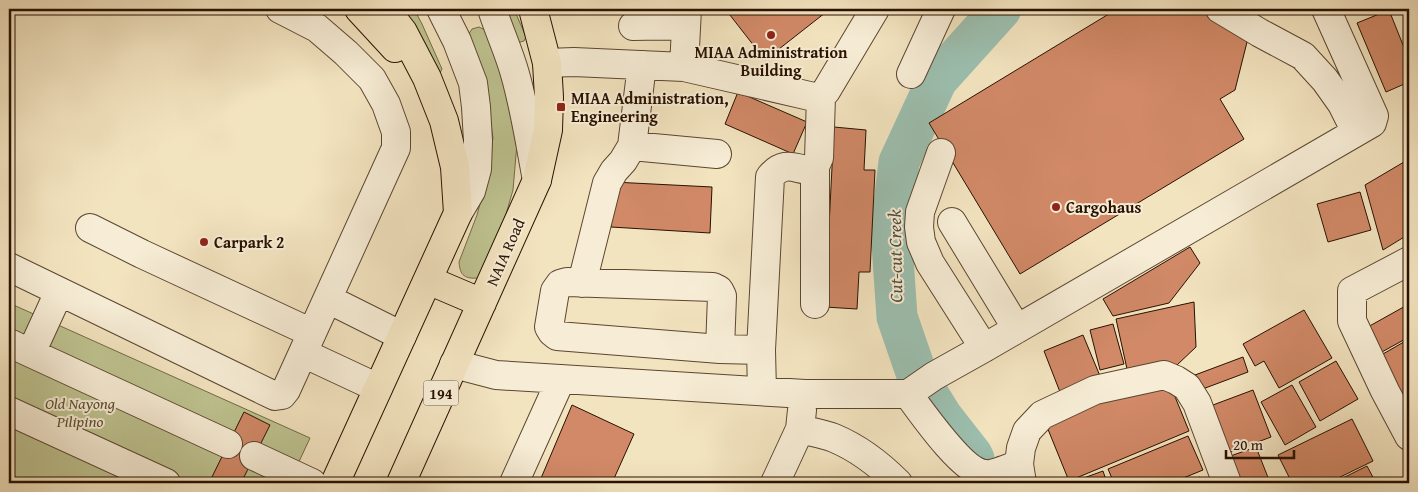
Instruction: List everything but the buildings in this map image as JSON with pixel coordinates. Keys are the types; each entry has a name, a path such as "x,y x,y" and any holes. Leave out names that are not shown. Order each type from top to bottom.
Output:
{"main road":[{"path":"359,9 393,46 427,78"},
{"path":"335,483 458,213 455,167 444,121 427,78 403,32 386,9"},
{"name":"NAIA Road","path":"407,481 454,364 537,180 548,130 549,97 547,63 533,9"},
{"path":"428,280 482,303"}],"street":[{"path":"9,268 276,396 282,395 308,343 396,148 396,132 386,104 372,79 317,28 280,9"},
{"path":"442,9 473,83 476,107 477,169 471,191 458,213"},
{"path":"815,304 814,166 818,158 821,96 826,91 875,9"},
{"path":"911,74 941,9"},
{"path":"1220,9 1303,56 1325,80 1342,104 1356,132"},
{"path":"454,364 496,374 805,394 916,389 942,372 1372,123 1374,116 1326,9"},
{"path":"633,26 687,17 684,67"},
{"path":"457,41 465,25 473,21 491,22 495,18 509,54 519,88 537,180"},
{"path":"547,63 574,62 684,67 821,96"},
{"path":"582,283 607,183 632,146 642,65"},
{"path":"632,146 717,154"},
{"path":"941,153 920,212 921,242 930,263 984,348"},
{"path":"762,391 761,350 770,177 777,169 786,166 807,170 814,166"},
{"path":"952,222 1017,329"},
{"path":"90,228 308,343 378,388"},
{"path":"1409,261 1352,291 1352,321 1385,391 1409,436"},
{"path":"720,349 722,296 720,290 713,287 567,282 560,284 555,291 549,327 557,336 720,349 761,350"},
{"path":"59,292 20,348 228,444"},
{"path":"328,299 402,336"},
{"path":"916,389 944,440 968,466 981,473 1020,474 1021,448 1027,431 1042,415 1095,390 1164,375 1187,387 1197,403 1227,483"},
{"path":"514,483 561,379"},
{"path":"775,483 800,429 805,394"},
{"path":"9,411 130,476 166,483"},
{"path":"800,429 824,435 847,445 882,467 898,483"},
{"path":"254,456 312,483"}],"green space":[{"path":"394,9 414,9 442,69 440,73"},
{"path":"502,9 514,9 526,37 524,41 517,43"},
{"path":"479,27 487,31 502,70 517,143 513,190 502,228 479,278 474,278 464,276 459,262 477,215 485,185 493,138 489,112 468,35 472,29"},
{"name":"Old Nayong Pilipino","path":"9,303 310,438 289,483 9,483"}],"waterway":[{"name":"Cut-cut Creek","path":"974,459 943,418 918,378 897,317 891,229 899,162 937,80 1001,9"}],"place":[{"name":"MIAA Administration Building","path":"771,35"},
{"name":"MIAA Administration, Engineering","path":"561,107"},
{"name":"Cargohaus","path":"1056,207"},
{"name":"Carpark 2","path":"204,242"}]}
